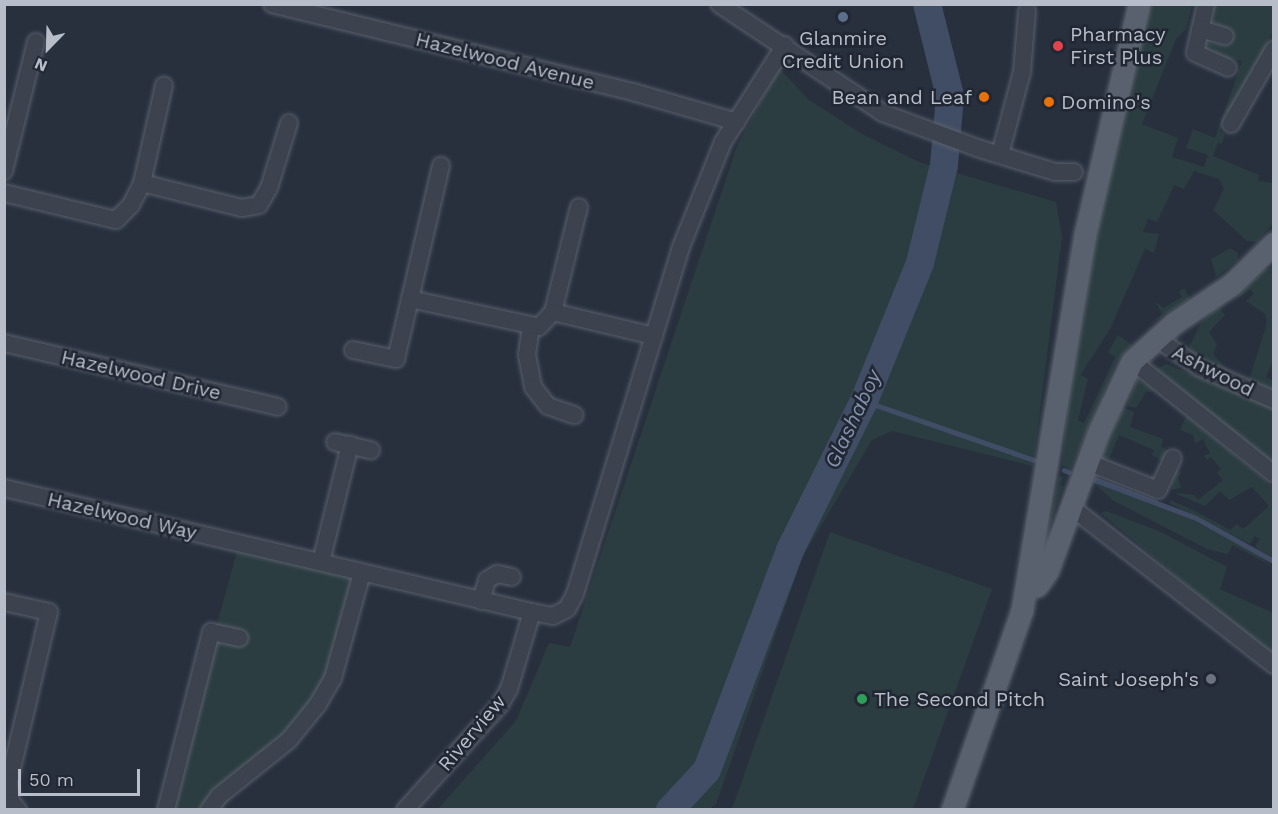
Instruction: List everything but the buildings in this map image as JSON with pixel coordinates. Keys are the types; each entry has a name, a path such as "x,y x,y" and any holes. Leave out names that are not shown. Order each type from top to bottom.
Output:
{"main road":[{"path":"952,810 1016,636 1028,585 1064,349 1098,179 1138,4"},
{"path":"1028,585 1036,586 1043,580 1087,462 1132,361 1156,338 1232,284 1274,243"}],"street":[{"name":"Hazelwood Avenue","path":"272,4 633,92 737,122"},
{"path":"719,4 785,45 883,113 964,140 977,148 1055,172 1074,172"},
{"path":"1206,4 1194,53 1227,68"},
{"path":"1002,147 1022,72 1027,11"},
{"path":"1200,29 1225,36"},
{"path":"4,171 36,42"},
{"name":"Hazelwood Way","path":"4,488 532,612 553,616 567,609 575,594 681,247 723,142 785,45"},
{"path":"1232,124 1273,50"},
{"path":"4,193 117,220 131,205 142,183 164,85"},
{"path":"142,183 242,208 259,205 269,188 289,123"},
{"path":"964,140 978,140 1098,179"},
{"path":"353,350 396,358 441,166"},
{"path":"410,299 539,327 553,312 579,207"},
{"path":"553,312 654,336"},
{"path":"531,326 527,355 533,387 548,406 574,415"},
{"name":"Ashwood","path":"1156,338 1200,368 1274,400"},
{"name":"Hazelwood Drive","path":"4,343 278,407"},
{"path":"1132,361 1274,474"},
{"path":"321,562 342,444 371,450"},
{"path":"1087,462 1158,490 1173,458"},
{"path":"1071,507 1274,665"},
{"path":"209,810 219,796 289,740 318,705 333,678 362,573"},
{"path":"481,601 487,580 497,574 512,577"},
{"path":"4,602 50,612 8,760 11,802 18,810"},
{"name":"Riverview","path":"405,810 499,706 509,689 532,612"},
{"path":"166,810 211,632 239,638"}],"shaded area":[{"path":"1147,5 1192,5 1186,29 1176,39 1142,124 1178,138 1172,157 1204,167 1208,155 1186,148 1193,129 1215,138 1242,61 1206,53 1205,42 1226,45 1230,33 1212,22 1214,5 1273,5 1273,32 1231,113 1226,112 1220,131 1225,134 1222,144 1218,143 1213,156 1259,175 1258,181 1273,183 1273,223 1257,242 1247,241 1213,210 1224,189 1219,179 1194,171 1184,189 1174,185 1157,222 1148,219 1143,232 1159,234 1154,253 1145,249 1110,329 1081,375 1088,379 1078,420 1084,423 1115,357 1108,352 1118,335 1132,345 1118,360 1070,470 1062,465 1072,360 1091,237"},
{"path":"779,68 809,100 862,134 919,162 1056,202 1062,237 1033,466 892,431 872,440 803,556 716,804 708,810 437,810 516,721 549,643 570,647 737,146"},
{"path":"1230,248 1238,253 1238,260 1216,277 1211,259"},
{"path":"1273,261 1273,361 1266,377 1273,381 1273,390 1249,380 1267,323 1265,314 1246,301 1254,294 1250,289 1242,296 1228,299 1220,309 1225,315 1209,332 1217,344 1213,354 1231,373 1191,354 1189,347 1201,323 1219,305 1245,286 1264,268 1271,269"},
{"path":"1184,288 1190,299 1148,325 1162,314 1155,301 1163,308 1182,297 1179,292"},
{"path":"1166,364 1273,408 1273,464 1156,369"},
{"path":"1137,379 1156,391 1146,392 1136,408 1127,406"},
{"path":"1119,406 1134,412 1130,427 1163,439 1161,447 1169,451 1165,462 1152,455 1154,450 1119,435 1108,462 1101,459"},
{"path":"1186,416 1273,487 1273,558 1255,547 1260,539 1255,536 1250,544 1169,503 1170,500 1230,530 1237,524 1243,529 1269,506 1252,487 1229,500 1220,491 1205,506 1174,493 1194,495 1198,500 1223,480 1217,473 1221,469 1211,457 1207,460 1204,456 1210,453 1203,439 1195,443 1193,435 1180,430"},
{"path":"1175,467 1181,473 1178,477 1181,488 1171,490"},
{"path":"1059,476 1063,477 1060,485 1063,486 1047,536"},
{"path":"1092,482 1196,521 1251,550 1273,567 1233,545 1228,554 1207,549 1114,501"},
{"path":"1106,511 1159,531 1227,567 1220,589 1273,613 1273,657 1101,513"},
{"name":"The Second Pitch","path":"830,532 992,589 913,809 732,809"},
{"path":"239,544 362,573 333,678 221,809 166,810"}],"water":[{"path":"1095,477 1197,516 1273,558 1273,564 1196,521 1092,482"}],"waterway":[{"name":"Glashaboy","path":"670,810 707,770 790,550 864,401 920,263 944,165 950,96 927,4"},
{"path":"864,401 1034,460"},
{"path":"1064,470 1069,472"}],"place":[{"name":"Glanmire Credit Union","path":"843,17"},
{"name":"Pharmacy First Plus","path":"1058,46"},
{"name":"Bean and Leaf","path":"984,97"},
{"name":"Domino's","path":"1049,102"},
{"name":"Saint Joseph's","path":"1211,679"},
{"name":"The Second Pitch","path":"862,699"}]}
